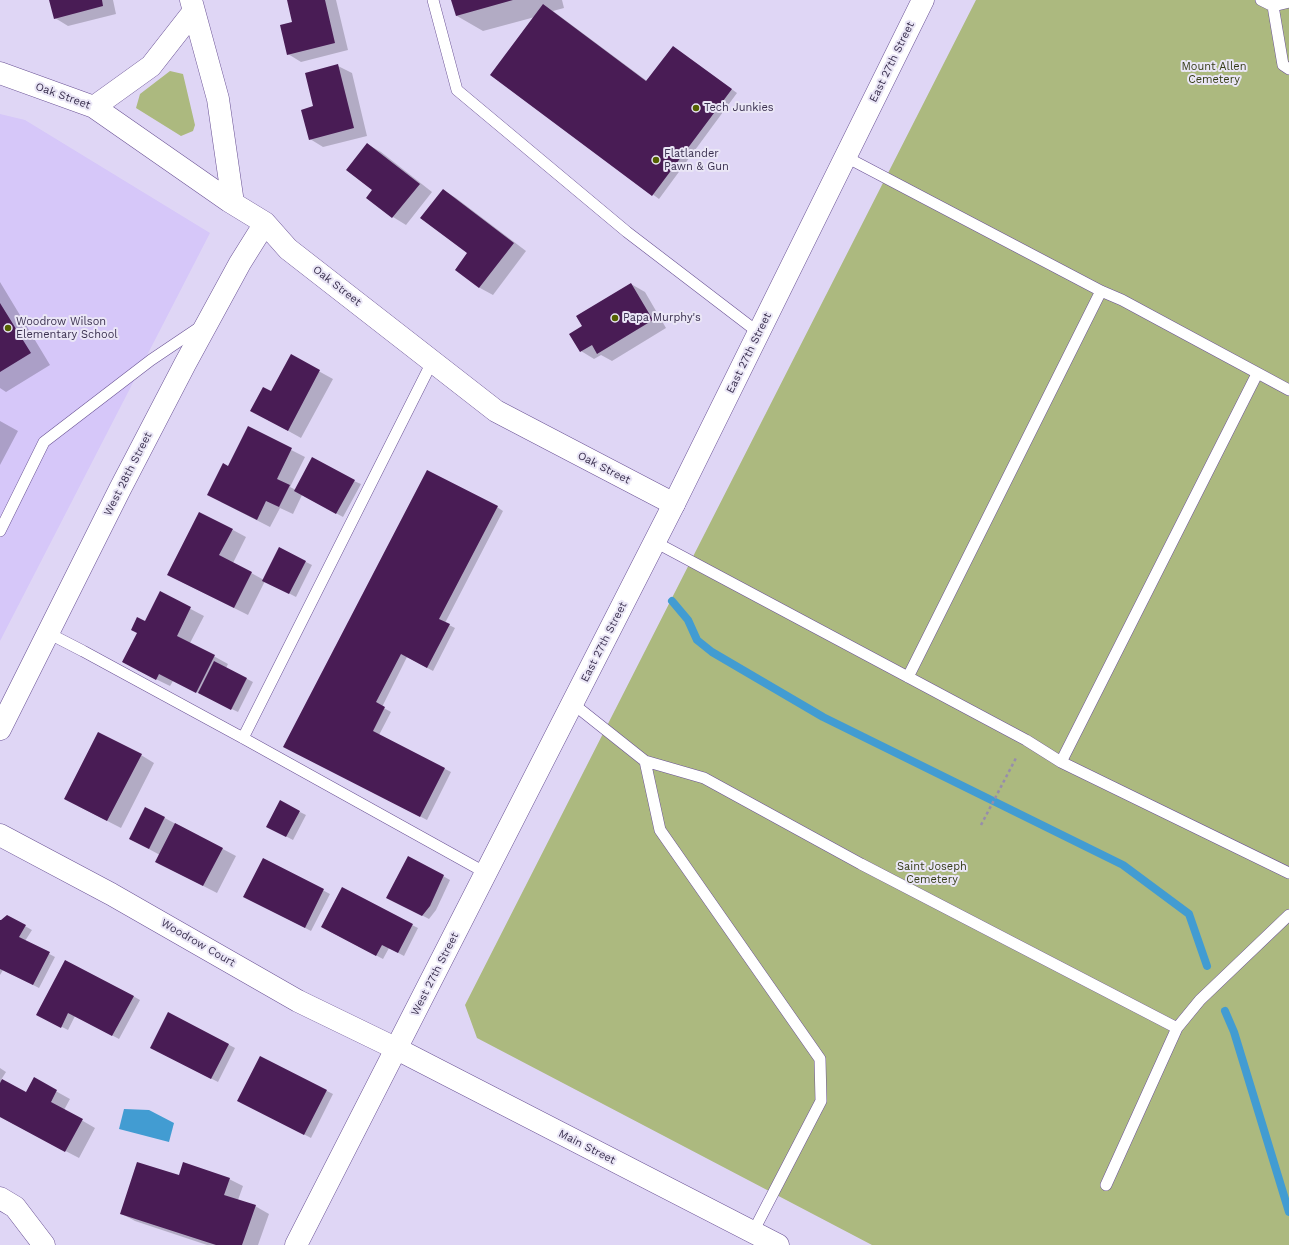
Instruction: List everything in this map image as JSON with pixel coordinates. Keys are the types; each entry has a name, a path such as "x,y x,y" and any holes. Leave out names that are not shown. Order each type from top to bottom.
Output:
{"street":[{"name":"East 27th Street","path":"572,703 674,504 923,0"},
{"path":"94,107 151,66 193,5"},
{"path":"193,5 218,99 233,203"},
{"name":"Oak Street","path":"0,73 94,107 233,203 265,223 288,249 496,411 674,504"},
{"name":"West 28th Street","path":"0,729 120,489 207,322 265,223"},
{"name":"West 27th Street","path":"296,1245 572,703"},
{"name":"Woodrow Court","path":"0,835 111,894 298,1001 397,1049"},
{"name":"Main Street","path":"397,1049 778,1245"},
{"path":"0,1198 15,1207 44,1245"}],"lane":[{"path":"432,0 457,90 627,232 759,333"},
{"path":"1261,0 1273,6 1289,2"},
{"path":"1273,6 1283,65 1289,68"},
{"path":"846,157 1101,291 1122,300 1289,390"},
{"path":"908,677 1101,291"},
{"path":"0,531 44,442 151,360 207,322"},
{"path":"243,738 432,362"},
{"path":"1062,762 1257,374"},
{"path":"655,542 1026,740 1062,762 1289,873"},
{"path":"48,633 243,738 486,873"},
{"path":"572,703 645,761 704,778 868,867 1177,1028"},
{"path":"645,761 660,830 820,1059 821,1101 752,1232"},
{"path":"1106,1185 1177,1028 1200,1000 1289,915"}],"path":[{"path":"981,825 1026,740"}],"shaded area":[{"path":"0,114 25,120 210,233 0,641"}],"green space":[{"name":"Saint Joseph Cemetery","path":"976,0 1289,0 1289,1245 872,1245 477,1038 465,1005"},
{"path":"170,71 183,74 195,125 193,131 181,136 136,108 140,94"}],"water":[{"path":"124,1109 149,1110 174,1123 169,1142 119,1129"}],"building":[{"path":"49,0 102,0 103,6 54,19"},
{"path":"287,0 325,0 335,43 287,55 280,25 292,22"},
{"path":"451,0 513,0 456,16"},
{"path":"543,4 646,81 673,46 732,89 652,196 490,75"},
{"path":"338,64 354,128 309,140 301,110 313,106 305,73"},
{"path":"367,143 420,184 392,218 366,198 372,190 346,170"},
{"path":"443,189 514,243 479,288 455,270 467,253 420,218"},
{"name":"Papa Murphy's","path":"631,283 653,320 597,354 592,345 580,352 569,334 582,326 576,316"},
{"name":"Woodrow Wilson Elementary School","path":"0,303 31,353 0,372"},
{"path":"291,354 320,370 288,431 250,411 263,387 271,391"},
{"path":"248,426 292,448 277,479 290,485 279,507 266,501 257,520 207,495 223,463 228,466"},
{"path":"312,457 355,480 336,514 294,491"},
{"path":"427,470 498,506 439,619 450,624 427,668 401,654 376,702 385,707 373,731 445,768 420,817 283,747"},
{"path":"199,512 233,529 219,555 252,572 234,608 167,575"},
{"path":"279,547 306,561 289,594 262,581"},
{"path":"160,591 191,607 177,636 215,655 196,693 159,674 156,680 122,662 137,633 131,630 137,617 145,621"},
{"path":"214,661 247,678 231,710 198,693"},
{"path":"98,732 142,754 107,821 64,799"},
{"path":"280,800 300,811 286,837 266,827"},
{"path":"145,807 165,817 149,849 129,839"},
{"path":"175,823 223,848 203,886 155,862"},
{"path":"408,856 444,875 430,906 422,916 386,898"},
{"path":"263,858 324,889 305,928 243,897"},
{"path":"342,887 413,924 398,953 382,945 376,956 321,927"},
{"path":"7,915 26,925 19,937 50,952 33,985 0,969 0,920"},
{"path":"65,960 134,996 112,1036 68,1013 61,1028 36,1015"},
{"path":"168,1012 229,1044 211,1079 150,1048"},
{"path":"260,1056 327,1090 304,1135 237,1101"},
{"path":"34,1077 57,1090 51,1102 83,1119 65,1152 0,1117 0,1083 2,1079 26,1092"},
{"path":"137,1162 179,1175 183,1162 230,1178 224,1195 256,1205 242,1245 216,1245 120,1214"}],"waterway":[{"path":"672,601 688,620 697,640 712,652 823,717 1123,865 1189,914 1207,966"},
{"path":"1225,1011 1234,1032 1289,1212"}],"place":[{"name":"Tech Junkies","path":"696,108"},
{"name":"Flatlander Pawn & Gun","path":"656,160"},
{"name":"Papa Murphy's","path":"615,318"},
{"name":"Woodrow Wilson Elementary School","path":"8,328"}],"park label":[{"name":"Mount Allen Cemetery","path":"1214,73"}]}
